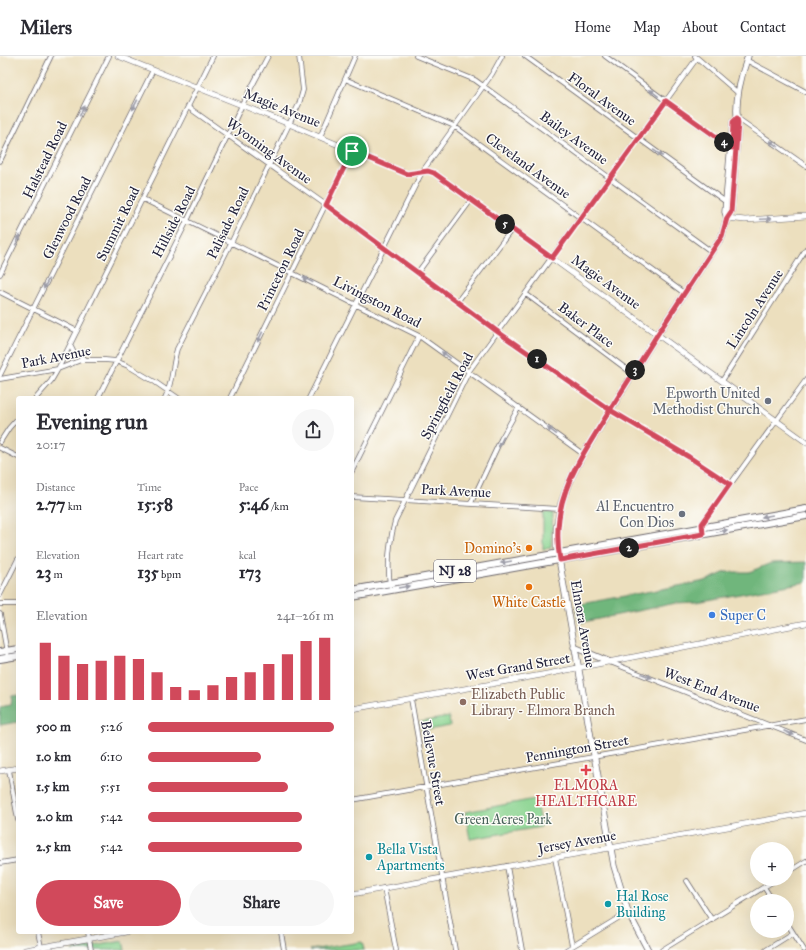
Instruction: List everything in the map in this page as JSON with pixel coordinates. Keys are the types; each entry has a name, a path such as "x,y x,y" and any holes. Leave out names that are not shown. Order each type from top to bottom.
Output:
{"main road":[{"path":"727,218 725,212 732,148 733,122 737,118 738,92 747,58"},
{"name":"Elmora Avenue","path":"648,950 628,912 610,848 558,553 557,534 560,509 569,482 584,454 657,335 722,236 727,218 731,212 738,123 737,118"},
{"name":"NJ 28","path":"354,590 701,527 806,512"},
{"name":"NJ 28","path":"354,597 703,534 806,512"},
{"path":"641,538 642,545"},
{"path":"475,568 476,575"},
{"path":"574,647 610,662"},
{"path":"3,652 16,649"},
{"path":"0,660 16,656"}],"street":[{"path":"0,161 51,56"},
{"name":"Halstead Road","path":"0,274 109,56"},
{"name":"Magie Avenue","path":"118,56 289,124 407,174 428,171 434,173 806,442"},
{"name":"Summit Road","path":"38,396 51,381 58,369 213,56"},
{"name":"Hillside Road","path":"99,396 187,221 242,105 268,56"},
{"name":"Palisade Road","path":"166,396 169,391 174,358 177,349 299,104 302,90 299,56"},
{"path":"320,137 355,56"},
{"name":"Bailey Avenue","path":"416,56 475,80 712,252"},
{"path":"310,396 422,172 495,70 502,56"},
{"name":"Floral Avenue","path":"525,56 726,202"},
{"path":"606,56 732,148"},
{"path":"696,57 738,92"},
{"name":"Springfield Road","path":"391,590 388,566 391,538 395,521 469,371 666,101 696,57"},
{"path":"747,58 806,92"},
{"name":"Glenwood Road","path":"0,375 153,70"},
{"name":"Cleveland Avenue","path":"345,79 454,126 684,293"},
{"name":"Wyoming Avenue","path":"188,107 326,205 498,332 610,410 689,457 730,484"},
{"path":"737,118 806,166"},
{"name":"Princeton Road","path":"231,396 352,151"},
{"name":"Livingston Road","path":"143,199 419,336 584,454"},
{"path":"418,272 471,200"},
{"path":"727,218 745,220 806,215"},
{"path":"457,302 512,229"},
{"name":"Lincoln Avenue","path":"722,381 806,249"},
{"path":"0,292 77,331"},
{"name":"Baker Place","path":"526,294 633,374"},
{"path":"354,467 419,336"},
{"path":"70,345 77,356 87,360"},
{"name":"Park Avenue","path":"0,378 58,369 73,362 97,359 116,361 175,396"},
{"path":"703,534 701,527 703,522 806,380"},
{"path":"471,503 501,439 520,408"},
{"path":"0,442 16,420"},
{"path":"0,448 16,456"},
{"name":"Park Avenue","path":"354,497 560,509"},
{"path":"0,595 16,563"},
{"path":"0,604 16,604"},
{"path":"0,614 3,652 8,658"},
{"name":"West Grand Street","path":"354,709 610,662 806,623"},
{"name":"West End Avenue","path":"610,662 806,740"},
{"name":"Bellevue Street","path":"411,699 455,950"},
{"name":"Pennington Street","path":"354,800 806,719"},
{"path":"0,771 16,768"},
{"path":"9,770 16,809"},
{"name":"Jersey Avenue","path":"354,894 806,813"},
{"path":"555,858 572,946"},
{"path":"0,863 16,860"},
{"path":"794,868 806,860"},
{"path":"508,866 522,950"},
{"path":"687,881 712,920"},
{"path":"662,950 764,887 768,894"},
{"path":"384,888 396,950"},
{"path":"566,950 628,912"},
{"path":"38,934 41,947"},
{"path":"88,934 91,950"},
{"path":"25,950 115,934"},
{"path":"281,934 284,950"},
{"path":"794,935 804,950"},
{"path":"766,950 785,938"}],"green space":[{"path":"543,512 553,513 551,548 543,549"},
{"path":"806,562 806,582 696,602 676,603 579,623 576,605 705,581 726,572 749,572 771,563"},
{"path":"16,695 16,722 0,725 0,707 11,705 12,696"},
{"path":"449,717 450,726 422,731 420,722"},
{"name":"Green Acres Park","path":"535,799 541,827 470,839 465,812"},
{"path":"123,941 125,950 72,950"},
{"path":"362,942 364,950 310,950"}],"place":[{"name":"Epworth United Methodist Church","path":"768,401"},
{"name":"Al Encuentro Con Dios","path":"682,514"},
{"name":"Domino's","path":"529,548"},
{"name":"White Castle","path":"529,587"},
{"name":"Super C","path":"712,615"},
{"name":"Elizabeth Public Library - Elmora Branch","path":"463,702"},
{"name":"ELMORA HEALTHCARE","path":"586,770"},
{"name":"Bella Vista Apartments","path":"369,857"},
{"name":"Hal Rose Building","path":"608,904"}],"route":[{"path":"352,151 326,205 498,332 610,410 582,456 564,494 557,525 557,543 560,560 703,534 701,527 702,524 730,484 689,457 610,410 722,236 727,218 731,212 738,123 737,118 733,122 732,148 666,101 552,258 434,173 428,171 407,174 352,151"}]}
